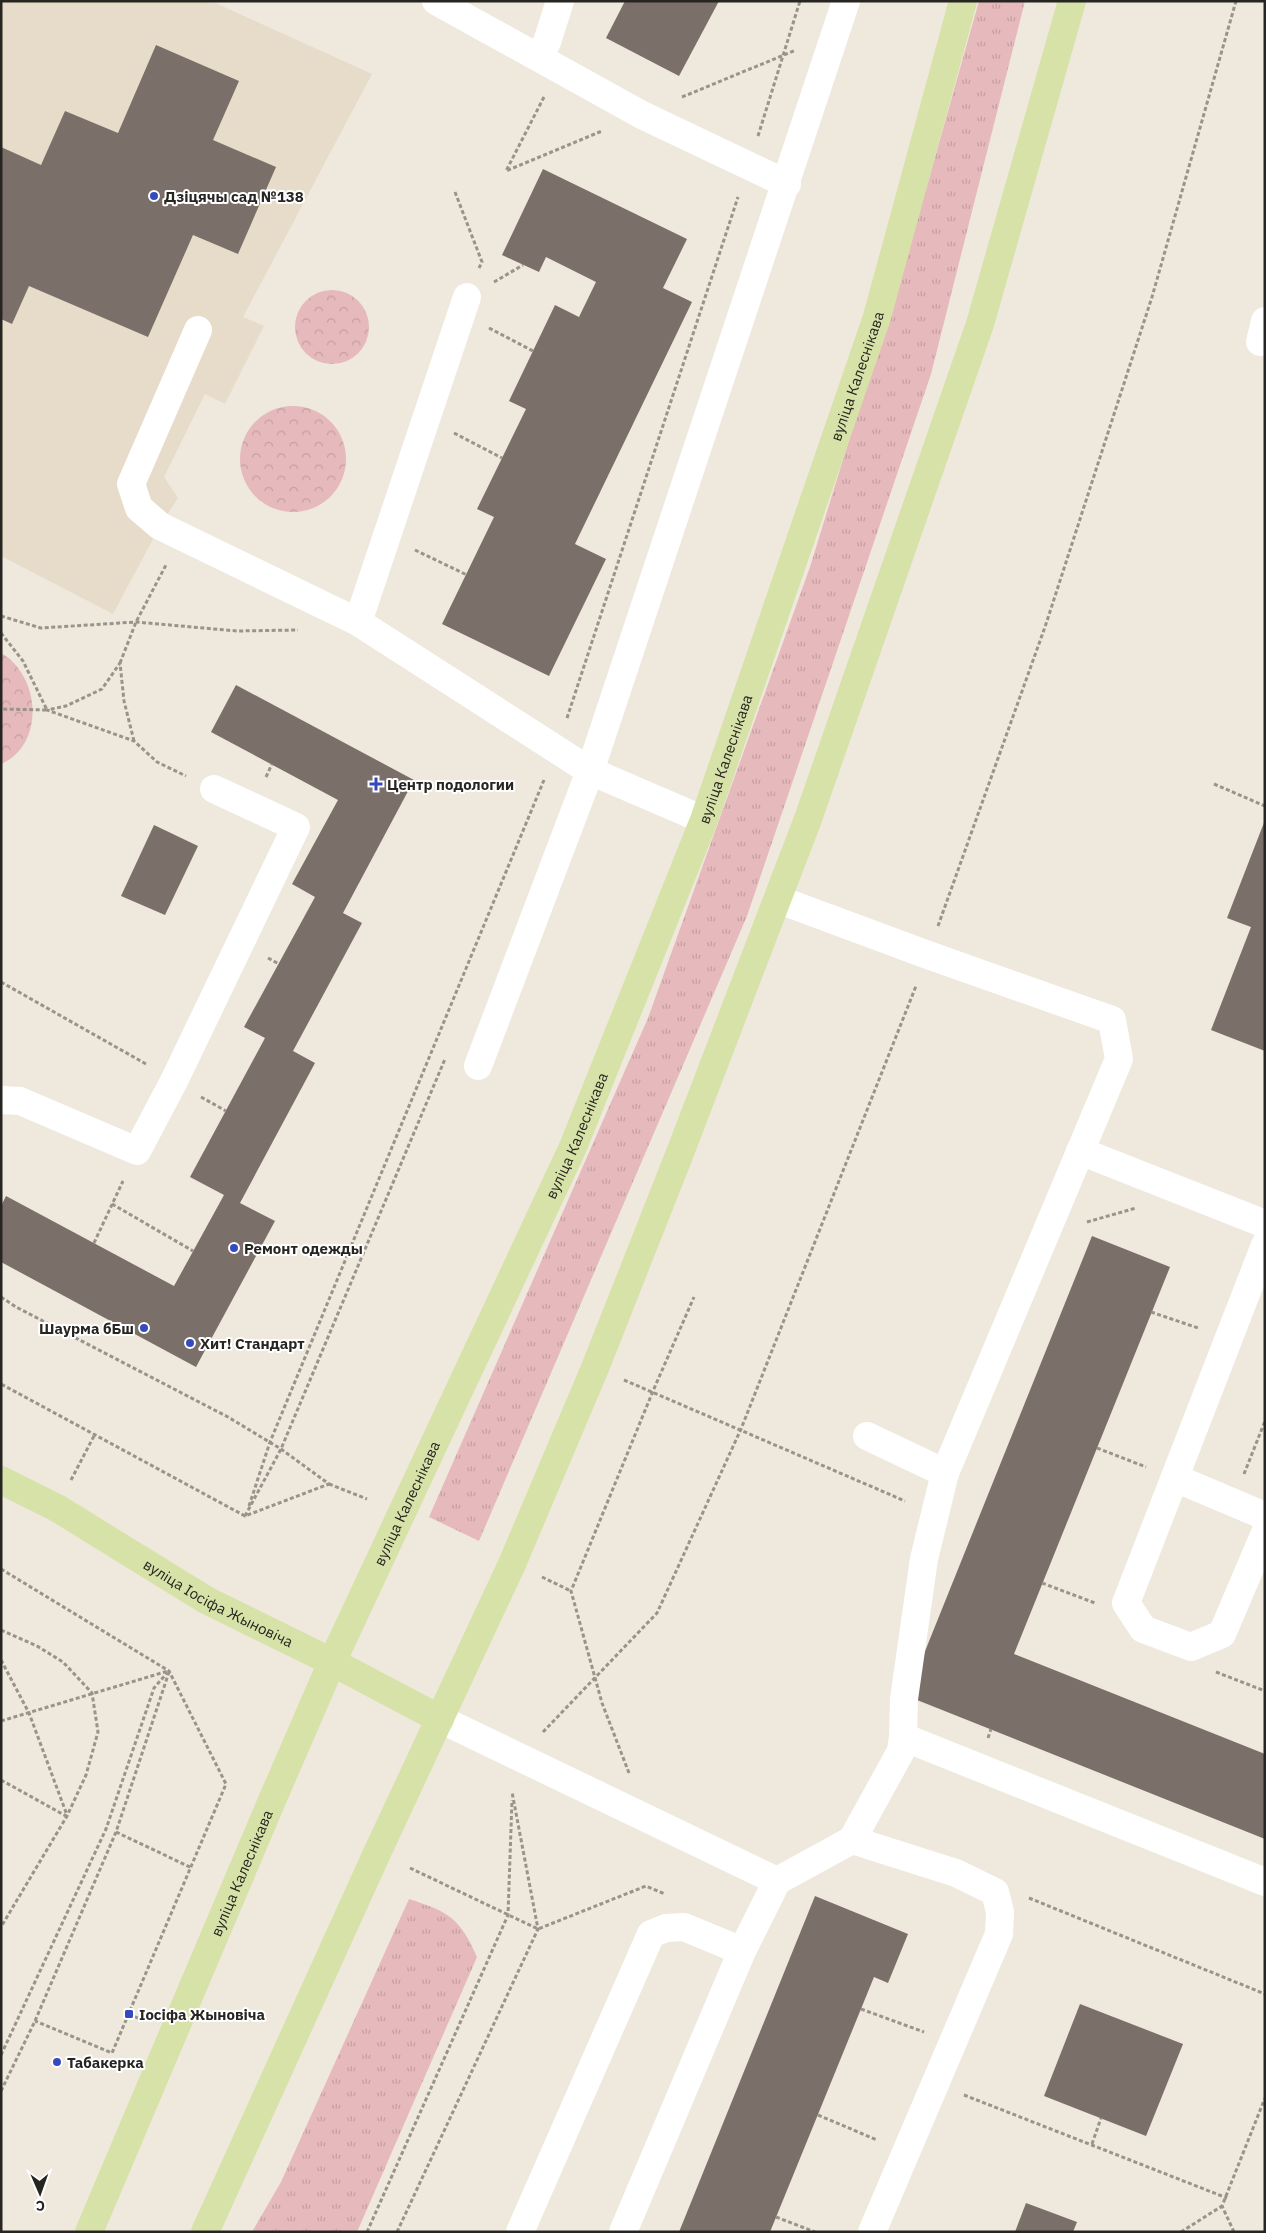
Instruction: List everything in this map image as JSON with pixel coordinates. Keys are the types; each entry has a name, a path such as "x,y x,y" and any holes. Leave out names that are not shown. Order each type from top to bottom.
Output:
{"main road":[{"name":"вуліца Калеснікава","path":"89,2232 332,1662 573,1147 704,820 877,317 963,1"},
{"path":"205,2232 512,1564 595,1368 808,819 980,324 1072,1"},
{"name":"вуліца Іосіфа Жыновіча","path":"1,1480 56,1508 206,1600 332,1662 440,1719"}],"lane":[{"path":"436,1 642,114 787,184"},
{"path":"539,56 547,42 560,1"},
{"path":"478,1066 590,771 787,184 846,1"},
{"path":"358,622 464,305"},
{"path":"198,330 131,484 139,508 160,526 358,622 590,771 704,820"},
{"path":"1,1100 20,1101 137,1151 174,1080 296,827 214,789"},
{"path":"623,2232 742,1951 777,1881 852,1840 900,1750 903,1737 904,1700 924,1559 945,1473 1119,1059 1112,1020 777,899"},
{"path":"1080,1151 1265,1224"},
{"path":"1265,1245 1126,1603 1143,1629 1190,1647 1222,1634 1265,1533"},
{"path":"867,1436 945,1473"},
{"path":"1175,1478 1265,1516"},
{"path":"440,1719 777,1881"},
{"path":"903,1737 1265,1882"},
{"path":"852,1840 956,1873 995,1892 1000,1912 999,1934 872,2232"},
{"path":"520,2232 651,1934 666,1928 684,1927 742,1951"}],"path":[{"path":"541,1735 658,1613 741,1430 928,955 1048,618 1152,297 1236,1"},
{"path":"455,192 482,262 464,305 533,351"},
{"path":"426,420 502,458"},
{"path":"1,709 47,710 66,706 102,689 120,663 136,622 181,536"},
{"path":"387,537 466,575"},
{"path":"1,616 41,628 136,622 236,631 300,630"},
{"path":"1,634 24,661 47,710 134,741 157,762 214,789"},
{"path":"120,663 124,701 134,741"},
{"path":"1214,784 1265,806"},
{"path":"1,982 174,1080"},
{"path":"94,1243 137,1151"},
{"path":"112,1204 194,1251"},
{"path":"1046,1234 1140,1207"},
{"path":"1,1297 16,1307 228,1416 275,1445 329,1484 367,1499"},
{"path":"646,1818 602,1703 571,1591 652,1391 694,1297"},
{"path":"1151,1312 1228,1339"},
{"path":"595,1368 911,1504"},
{"path":"1,1384 245,1516 329,1484"},
{"path":"1232,1502 1265,1421"},
{"path":"56,1508 94,1434"},
{"path":"1097,1448 1175,1478"},
{"path":"2,1570 169,1671 226,1784 112,2053 35,2021"},
{"path":"537,1574 571,1591"},
{"path":"1042,1583 1096,1603 1126,1603"},
{"path":"1,1630 37,1646 63,1662 92,1693 98,1732 86,1775 67,1816 1,1927"},
{"path":"1190,1647 1213,1671 1265,1691"},
{"path":"1,1660 29,1713 67,1816"},
{"path":"1,1721 169,1671"},
{"path":"1,2092 35,2021 116,1832 169,1671"},
{"path":"1,2055 106,1829 154,1688 169,1671"},
{"path":"1,1780 67,1816"},
{"path":"367,2232 508,1915 512,1792 538,1929 397,2232"},
{"path":"116,1832 192,1868"},
{"path":"410,1868 538,1929 646,1886 672,1898"},
{"path":"995,1892 1025,1897 1265,1994"},
{"path":"861,2009 953,2043"},
{"path":"936,2084 1227,2198"},
{"path":"1181,2232 1222,2206 1227,2198 1265,2098"},
{"path":"818,2115 906,2152"},
{"path":"1092,2144 1101,2118"},
{"path":"1222,2206 1234,2232"},
{"path":"776,2217 815,2232"}],"shaded area":[{"name":"Дзіцячы сад №138","path":"1,1 211,1 372,74 243,317 264,326 225,404 205,394 164,477 178,498 160,526 113,614 1,556"}],"green space":[{"path":"979,1 1025,1 931,374 747,916 479,1541 429,1517 648,1018 810,567 925,193"},
{"path":"325,290 339,290 353,296 363,306 369,320 367,341 353,358 339,364 325,364 311,358 301,348 295,334 295,320 301,306 311,296"},
{"path":"293,406 313,410 331,421 342,439 346,459 342,479 331,497 313,508 293,512 273,508 255,497 244,479 240,459 244,439 255,421 273,410"},
{"path":"1,653 14,664 24,677 30,693 32,710 31,727 25,742 15,755 1,764"},
{"path":"409,1899 434,1908 452,1918 465,1933 477,1957 357,2232 252,2232 281,2182"}],"building":[{"path":"625,1 719,1 679,76 606,38"},
{"path":"156,45 239,81 213,140 276,167 238,254 193,235 148,337 29,286 12,324 1,319 1,147 41,165 65,111 118,133"},
{"path":"543,169 687,239 663,288 692,302 575,544 606,559 549,676 442,624 494,517 477,509 526,409 509,401 555,305 579,317 596,282 546,257 539,272 502,255"},
{"path":"236,685 414,780 343,913 362,923 293,1051 315,1063 240,1203 275,1221 196,1367 1,1262 1,1206 6,1196 174,1286 224,1195 190,1177 265,1038 244,1027 315,897 292,884 338,800 211,732"},
{"path":"1265,820 1265,1051 1211,1030 1251,927 1227,918"},
{"path":"154,825 198,846 165,915 121,896"},
{"path":"1092,1236 1170,1267 1014,1654 1265,1754 1265,1839 907,1696"},
{"path":"815,1896 908,1934 888,1983 874,1977 770,2232 679,2232"},
{"path":"1080,2004 1183,2044 1146,2136 1044,2096"},
{"path":"1026,2203 1077,2222 1073,2232 1015,2232"}],"place":[{"name":"Дзіцячы сад №138","path":"154,196"},
{"name":"Центр подологии","path":"376,784"},
{"name":"Ремонт одежды","path":"234,1248"},
{"name":"Шаурма бБш","path":"144,1328"},
{"name":"Хит! Стандарт","path":"190,1343"},
{"name":"Іосіфа Жыновіча","path":"129,2014"},
{"name":"Табакерка","path":"57,2062"}]}
